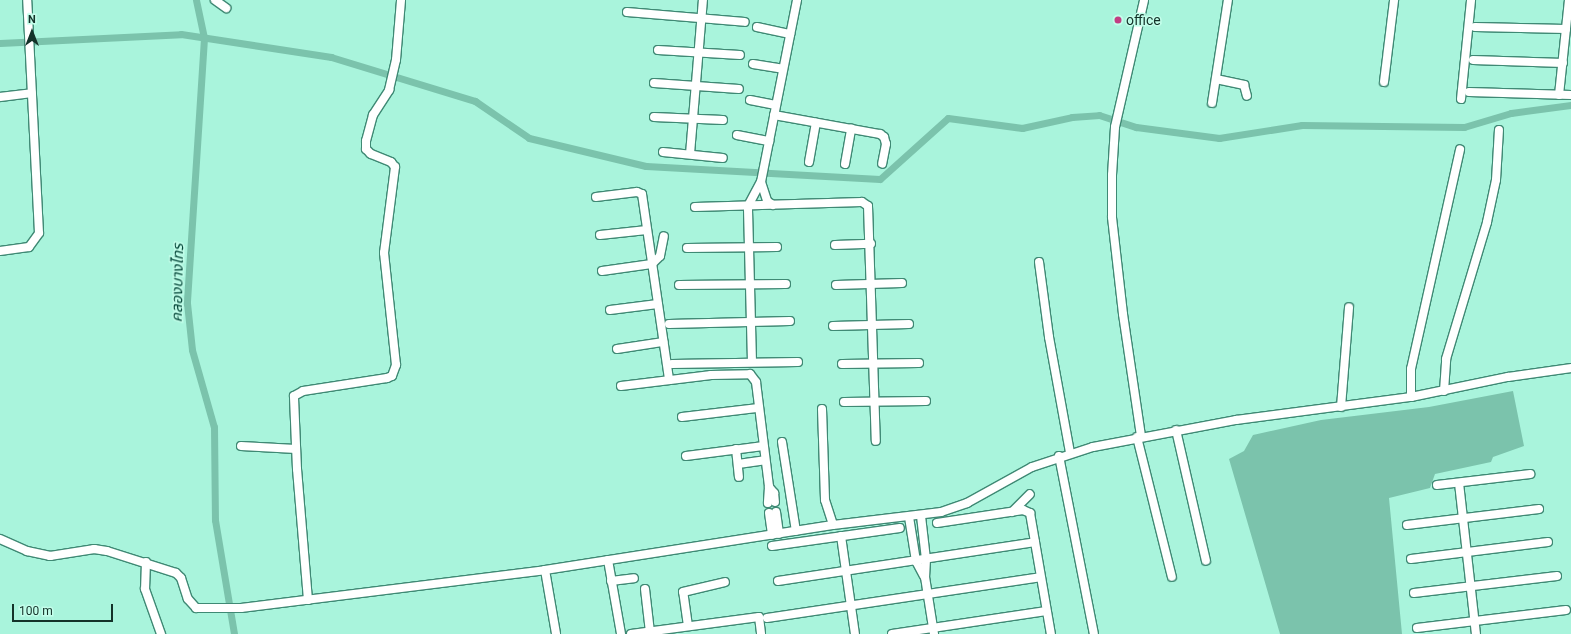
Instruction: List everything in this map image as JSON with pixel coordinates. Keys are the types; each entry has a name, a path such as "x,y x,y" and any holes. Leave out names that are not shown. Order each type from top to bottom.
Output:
{"street":[{"path":"0,251 29,247 38,233 27,0"},
{"path":"215,0 226,8"},
{"path":"308,600 293,400 297,393 387,378 392,376 396,365 384,253 395,167 391,162 371,154 366,145 373,115 389,90 396,60 401,0"},
{"path":"690,154 697,87 703,0"},
{"path":"752,362 748,206 761,182 797,0"},
{"path":"1144,0 1115,127 1112,217 1139,437 1172,577"},
{"path":"1212,103 1228,0"},
{"path":"1384,82 1394,0"},
{"path":"1461,99 1471,0"},
{"path":"1559,96 1563,63 1568,51 1566,29 1569,15 1569,0"},
{"path":"627,12 745,22"},
{"path":"757,27 790,34"},
{"path":"1475,27 1566,29"},
{"path":"658,50 699,54 740,55"},
{"path":"1473,60 1563,63"},
{"path":"753,64 783,69"},
{"path":"1216,79 1244,85 1247,96"},
{"path":"654,83 739,89"},
{"path":"1470,92 1571,96"},
{"path":"0,97 32,94"},
{"path":"750,100 776,105"},
{"path":"774,115 851,129 884,137 886,144 882,164"},
{"path":"654,117 723,120"},
{"path":"809,162 816,123"},
{"path":"845,164 851,129"},
{"path":"1444,391 1448,352 1487,222 1496,180 1499,130"},
{"path":"737,135 769,141"},
{"path":"1411,397 1411,370 1460,149"},
{"path":"663,152 723,158"},
{"path":"761,182 767,201 773,206"},
{"path":"596,197 640,192 669,380"},
{"path":"695,207 866,204 870,210 876,441"},
{"path":"600,236 647,230"},
{"path":"602,271 652,264 660,256 664,236"},
{"path":"835,245 871,244"},
{"path":"688,248 777,246"},
{"path":"1039,262 1049,337 1070,453"},
{"path":"836,285 902,283"},
{"path":"679,285 786,284"},
{"path":"610,310 658,304"},
{"path":"1341,407 1349,308"},
{"path":"669,324 790,321"},
{"path":"833,326 909,324"},
{"path":"617,349 663,342"},
{"path":"672,364 798,362"},
{"path":"842,364 919,363"},
{"path":"0,539 39,555 50,556 94,549 146,562 169,570 182,578 188,599 196,608 241,608 546,570 775,534 921,516 956,508 1013,476 1059,456 1139,437 1176,430 1411,397 1508,377 1571,368"},
{"path":"621,386 711,374 750,374 756,382 758,408 769,487 774,494 771,503"},
{"path":"844,402 926,401"},
{"path":"682,418 758,408"},
{"path":"822,408 825,500 832,526"},
{"path":"1176,430 1206,561"},
{"path":"782,442 796,532"},
{"path":"241,446 296,449"},
{"path":"686,456 763,446"},
{"path":"736,449 740,477"},
{"path":"1059,456 1094,634"},
{"path":"738,464 765,460"},
{"path":"1437,485 1530,474"},
{"path":"1459,482 1476,634"},
{"path":"1012,512 1030,494"},
{"path":"1407,525 1539,509"},
{"path":"937,523 1023,510 1030,513 1051,634"},
{"path":"772,513 775,534"},
{"path":"921,516 926,559 925,577 933,631"},
{"path":"909,517 916,561 925,577"},
{"path":"772,546 900,528"},
{"path":"841,536 855,634"},
{"path":"778,581 1035,542"},
{"path":"1411,559 1548,542"},
{"path":"608,560 620,634"},
{"path":"146,562 145,589 161,634"},
{"path":"546,570 556,634"},
{"path":"1414,593 1557,576"},
{"path":"767,618 1040,577"},
{"path":"611,581 634,578"},
{"path":"688,626 683,592 725,582"},
{"path":"645,589 650,632"},
{"path":"1417,628 1566,610"},
{"path":"892,634 933,631 1046,611"},
{"path":"631,634 759,617 761,634"}],"water":[{"path":"1513,391 1524,446 1493,457 1491,462 1435,474 1430,488 1389,498 1402,634 1280,634 1229,459 1244,451 1253,435 1321,420 1429,407"}],"waterway":[{"name":"คลองบางไทร","path":"196,0 204,38 187,303 192,350 214,427 215,520 234,634"},
{"path":"0,43 181,34 331,57 475,101 529,138 646,166 880,179 948,118 1022,128 1072,117 1099,115 1136,127 1219,138 1302,125 1464,127 1511,113 1571,105"}],"place":[{"name":"office","path":"1118,20"}]}
